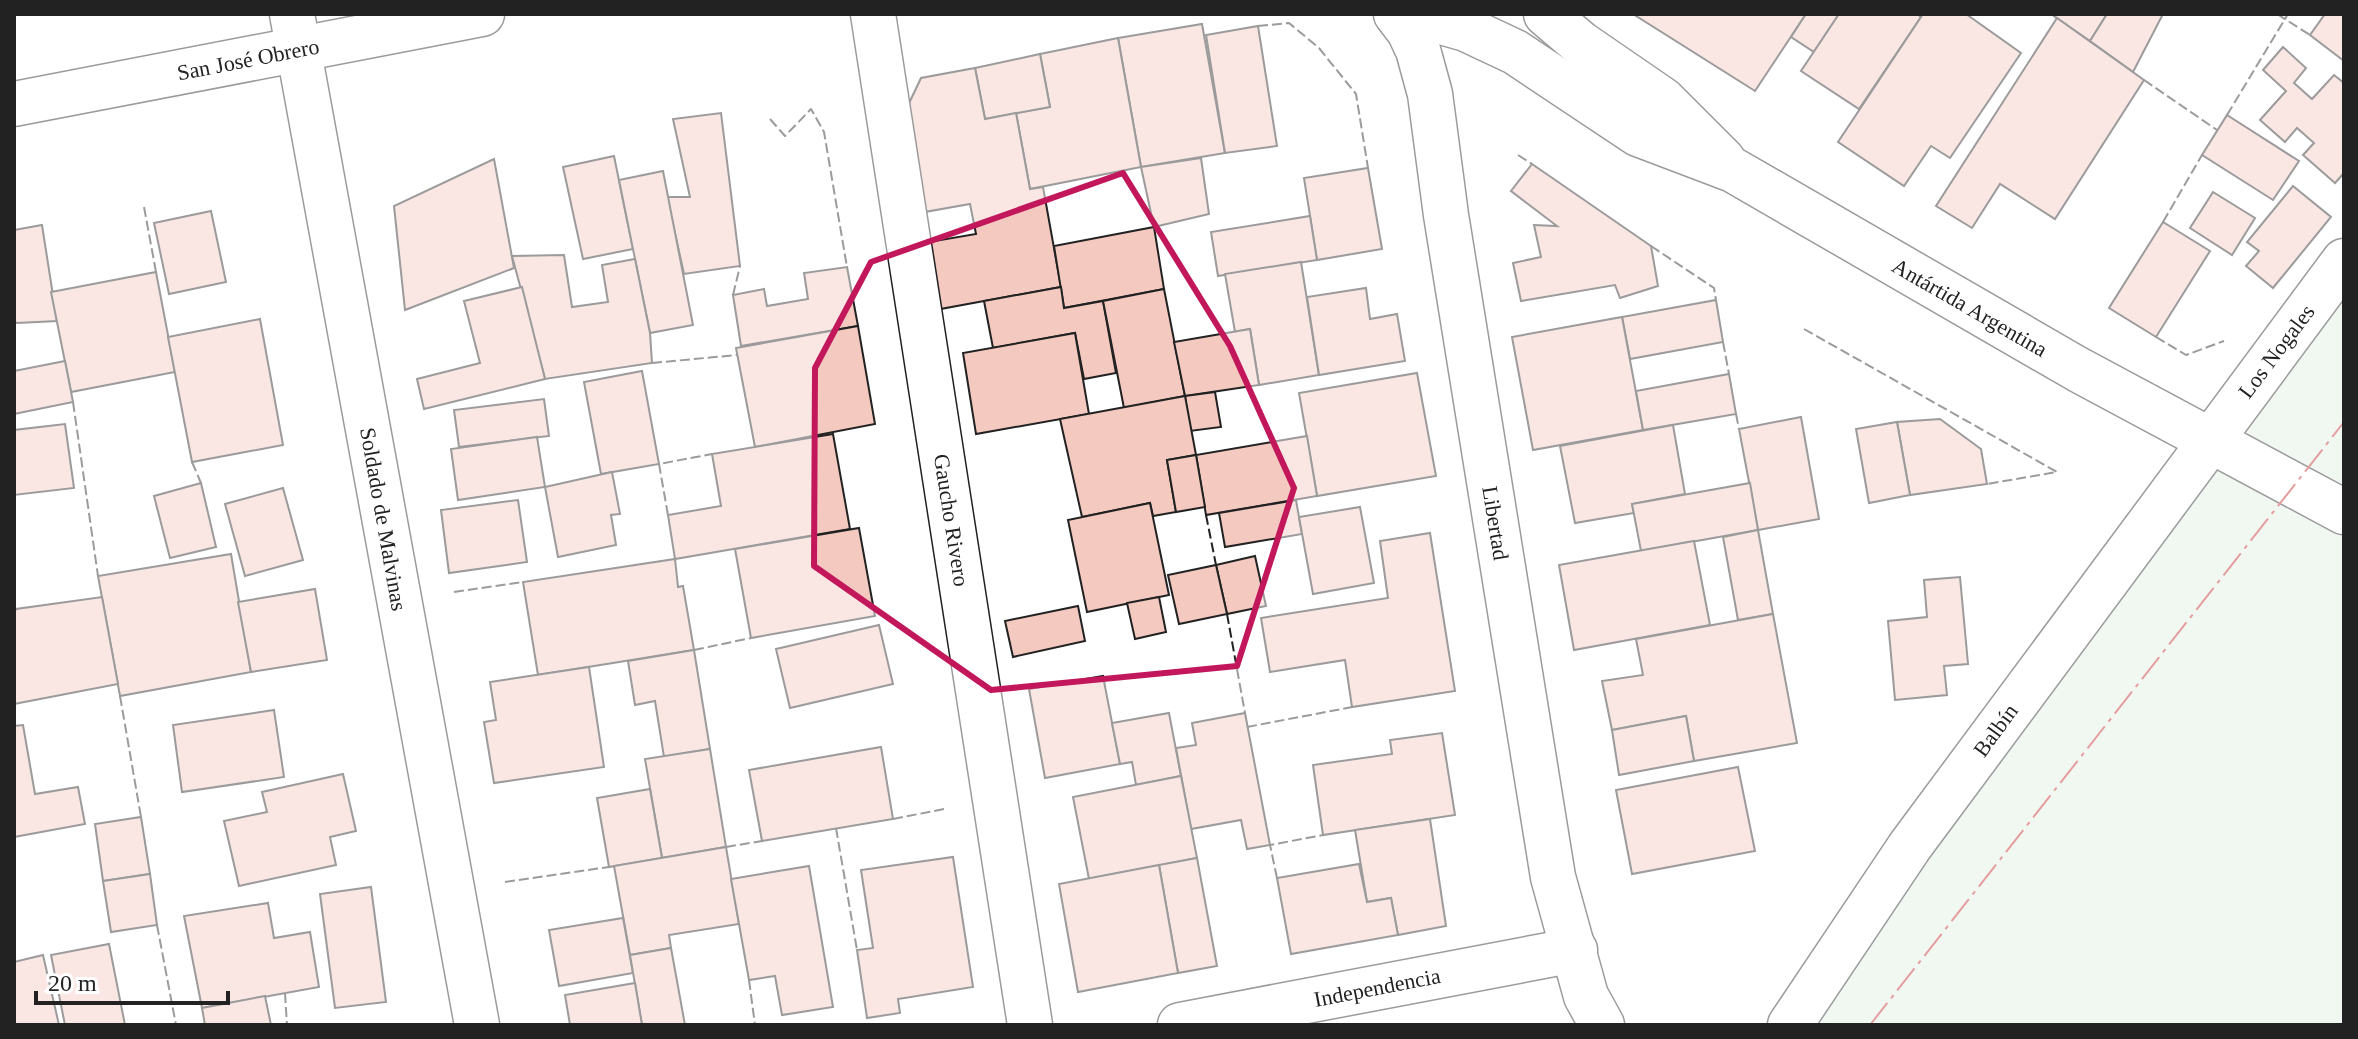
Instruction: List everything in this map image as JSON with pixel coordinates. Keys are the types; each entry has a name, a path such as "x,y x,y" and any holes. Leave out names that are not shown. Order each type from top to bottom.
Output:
{"street":[{"name":"San José Obrero","path":"14,104 295,32 482,14"},
{"name":"Gaucho Rivero","path":"873,14 1030,1025"},
{"name":"Libertad","path":"1396,14 1418,50 1430,94 1446,215 1553,877 1586,996 1602,1025"},
{"path":"1413,14 1476,21"},
{"name":"Antártida Argentina","path":"1546,14 1580,43 1663,100 1733,170"},
{"name":"Libertad","path":"1430,94 1439,63 1476,21"},
{"name":"Antártida Argentina","path":"1476,21 1515,52 1638,134 1733,170 2208,442 2344,512"},
{"name":"Soldado de Malvinas","path":"295,32 477,1025"},
{"name":"Los Nogales","path":"2208,442 2344,261"},
{"name":"Balbín","path":"1790,1025 1910,846 2208,442"},
{"name":"Independencia","path":"1180,1025 1575,950"}],"highlighted area":[{"path":"1123,173 1230,346 1294,488 1237,666 991,690 814,566 815,368 871,262"}],"green space":[{"path":"2344,263 2344,1025 1790,1025"}],"building":[{"path":"1633,14 1806,14 1755,91"},
{"path":"1806,14 1839,14 1814,52 1791,37"},
{"path":"1839,14 1917,14 1921,17 1859,109 1801,71"},
{"path":"1923,14 1966,14 2021,53 1950,158 1931,146 1904,186 1838,142"},
{"path":"2051,14 2107,14 2090,41"},
{"path":"2107,14 2163,14 2133,72 2090,41"},
{"path":"2325,14 2344,14 2344,61 2310,35"},
{"path":"2057,18 2144,80 2055,219 2000,184 1972,228 1936,206"},
{"path":"1202,24 1225,153 1141,167 1118,38"},
{"path":"1258,26 1277,146 1225,153 1206,35"},
{"path":"1118,38 1141,167 1030,189 1016,113 1050,107 1040,54"},
{"path":"2283,47 2306,68 2294,83 2312,99 2334,75 2344,83 2344,173 2335,183 2303,155 2314,143 2297,128 2285,142 2260,120 2286,91 2263,70"},
{"path":"1040,54 1050,107 985,119 975,68"},
{"path":"975,68 985,119 1016,113 1030,189 1043,187 1061,287 935,310 923,243 976,234 970,204 919,213 902,118 921,78"},
{"path":"721,113 740,266 684,274 667,197 690,197 673,119"},
{"path":"2227,115 2299,161 2273,200 2202,155"},
{"path":"614,156 633,249 583,259 563,167"},
{"path":"1201,158 1209,214 1154,227 1141,167"},
{"path":"494,159 514,268 405,310 394,206"},
{"path":"1532,164 1651,246 1658,286 1620,298 1615,285 1521,301 1513,263 1541,257 1534,225 1557,226 1511,191"},
{"path":"1368,168 1382,249 1317,260 1304,178"},
{"path":"663,171 693,325 650,333 619,180"},
{"path":"2293,186 2331,217 2273,288 2246,266 2259,251 2247,242"},
{"path":"2213,192 2255,218 2232,255 2190,228"},
{"path":"211,211 226,282 169,294 154,223"},
{"path":"1310,216 1317,260 1218,276 1211,232"},
{"path":"2163,222 2210,251 2156,337 2109,308"},
{"path":"42,225 57,321 17,323 14,321 14,230"},
{"path":"1154,227 1164,289 1064,308 1054,246"},
{"path":"564,255 572,307 608,302 602,265 635,259 650,333 652,363 545,379 512,256"},
{"path":"1301,262 1319,375 1259,385 1250,329 1235,332 1225,274"},
{"path":"847,267 858,326 741,346 733,295 764,289 767,306 808,299 804,273"},
{"path":"156,272 175,372 71,392 51,292"},
{"path":"522,287 545,379 424,409 417,379 480,363 464,301"},
{"path":"1061,287 1064,308 1103,301 1116,373 1084,379 1075,333 993,348 984,301"},
{"path":"1366,288 1370,319 1397,314 1405,361 1319,375 1307,297"},
{"path":"1164,289 1185,396 1124,408 1103,301"},
{"path":"1716,300 1723,342 1630,359 1622,317"},
{"path":"1622,317 1643,430 1533,450 1512,337"},
{"path":"260,319 283,445 192,462 168,337"},
{"path":"858,326 875,424 755,447 736,348"},
{"path":"1250,329 1259,385 1185,396 1174,342"},
{"path":"1075,333 1089,414 976,434 963,353"},
{"path":"65,361 73,402 14,414 14,371"},
{"path":"642,371 659,464 601,474 584,382"},
{"path":"1417,373 1436,476 1317,496 1299,393"},
{"path":"1729,374 1736,414 1643,430 1636,391"},
{"path":"1215,392 1221,427 1190,431 1185,396"},
{"path":"1185,396 1196,455 1167,460 1176,512 1153,516 1150,503 1082,517 1060,419"},
{"path":"544,399 549,436 459,447 454,410"},
{"path":"1801,417 1819,519 1758,530 1739,429"},
{"path":"1940,419 1981,449 1987,484 1910,495 1897,422"},
{"path":"1897,422 1910,495 1869,503 1856,429"},
{"path":"65,424 74,488 14,495 14,430"},
{"path":"1673,425 1685,494 1632,504 1634,513 1575,523 1560,446"},
{"path":"833,434 850,529 675,559 668,515 721,506 712,454"},
{"path":"1307,436 1317,496 1206,515 1196,455"},
{"path":"537,437 545,487 458,500 451,449"},
{"path":"1196,455 1205,507 1176,512 1167,460"},
{"path":"612,472 620,514 611,515 616,545 558,557 545,487"},
{"path":"201,483 216,547 170,558 154,496"},
{"path":"1750,483 1758,530 1641,551 1632,504"},
{"path":"283,488 303,560 245,576 225,504"},
{"path":"518,500 527,562 449,573 441,510"},
{"path":"1296,500 1302,534 1225,547 1219,513"},
{"path":"1150,503 1169,595 1087,612 1068,520"},
{"path":"1360,507 1374,583 1313,594 1299,517"},
{"path":"859,528 875,616 751,638 735,549"},
{"path":"1758,530 1773,614 1738,620 1723,537"},
{"path":"1430,533 1455,691 1352,707 1345,660 1270,672 1261,618 1388,598 1380,541"},
{"path":"1694,541 1710,625 1574,650 1559,565"},
{"path":"231,554 251,672 120,696 98,576"},
{"path":"1255,556 1266,606 1227,614 1216,565"},
{"path":"675,559 678,587 683,586 694,650 538,675 523,582"},
{"path":"1216,565 1227,614 1179,624 1168,575"},
{"path":"1960,577 1968,664 1944,666 1947,695 1895,700 1888,621 1927,617 1924,580"},
{"path":"315,589 327,660 251,672 238,602"},
{"path":"102,597 118,684 14,704 16,609"},
{"path":"1159,597 1166,632 1135,639 1127,603"},
{"path":"1078,606 1085,641 1013,657 1005,621"},
{"path":"1773,614 1797,743 1694,761 1686,716 1612,730 1602,681 1643,675 1636,639"},
{"path":"879,625 893,684 790,708 776,649"},
{"path":"694,650 710,749 664,757 655,701 635,705 628,661"},
{"path":"589,667 604,767 494,783 484,722 496,720 490,682"},
{"path":"1103,676 1120,764 1045,778 1029,689"},
{"path":"274,710 284,777 182,792 173,725"},
{"path":"1169,713 1181,776 1136,785 1132,762 1120,764 1112,723"},
{"path":"1245,713 1270,845 1247,849 1241,820 1191,829 1176,748 1196,745 1192,723"},
{"path":"1686,716 1694,761 1619,775 1612,730"},
{"path":"23,725 35,794 78,787 85,824 14,837 14,726"},
{"path":"1442,733 1455,815 1323,835 1313,765 1392,754 1390,740"},
{"path":"881,747 893,819 762,841 749,770"},
{"path":"710,749 726,847 662,858 645,759"},
{"path":"1738,767 1755,851 1632,874 1616,790"},
{"path":"343,774 356,831 330,837 336,865 239,886 224,821 267,812 262,792"},
{"path":"1181,776 1197,858 1089,879 1073,797"},
{"path":"650,789 662,858 609,867 597,798"},
{"path":"141,817 150,874 103,881 95,824"},
{"path":"1430,819 1446,926 1398,935 1391,898 1367,902 1355,830"},
{"path":"726,847 739,924 669,935 671,948 630,955 614,866"},
{"path":"953,857 973,987 898,999 900,1013 867,1018 857,950 873,948 861,870"},
{"path":"1197,858 1217,966 1178,973 1159,865"},
{"path":"1359,864 1367,902 1391,898 1398,935 1291,954 1277,878"},
{"path":"1159,865 1178,973 1078,992 1059,884"},
{"path":"809,866 833,1007 782,1015 775,976 749,980 731,879"},
{"path":"150,874 157,925 111,932 103,881"},
{"path":"371,887 386,1002 335,1008 320,894"},
{"path":"268,903 274,938 310,932 319,987 202,1008 184,916"},
{"path":"623,918 633,973 559,986 549,930"},
{"path":"109,944 125,1025 65,1025 51,955"},
{"path":"671,948 685,1025 642,1025 630,955"},
{"path":"43,955 59,1025 14,1025 14,962"},
{"path":"635,983 642,1025 570,1025 565,995"},
{"path":"265,996 271,1025 205,1025 202,1008"}],"fence":[{"path":"2277,14 2310,35"},
{"path":"2227,115 2288,14"},
{"path":"1258,26 1289,23 1319,48 1356,94 1368,168"},
{"path":"2144,80 2217,130"},
{"path":"770,119 785,136 811,109 824,132 847,267"},
{"path":"1518,155 1532,164"},
{"path":"2163,222 2202,155"},
{"path":"144,207 156,272"},
{"path":"1651,246 1714,288 1716,300"},
{"path":"733,295 740,266"},
{"path":"1804,329 2057,472 1987,484"},
{"path":"2156,337 2186,355 2224,341"},
{"path":"1723,342 1729,374"},
{"path":"652,363 737,355"},
{"path":"73,402 98,576"},
{"path":"1736,414 1739,429"},
{"path":"668,515 659,464 712,454"},
{"path":"192,462 201,483"},
{"path":"1206,515 1216,565"},
{"path":"454,592 523,582"},
{"path":"1227,614 1245,713"},
{"path":"694,650 751,638"},
{"path":"120,696 141,817"},
{"path":"1247,727 1352,707"},
{"path":"893,819 944,809"},
{"path":"836,828 857,950"},
{"path":"1277,878 1270,845 1323,835"},
{"path":"726,847 762,841"},
{"path":"505,882 609,867"},
{"path":"157,925 176,1025"},
{"path":"749,980 755,1025"},
{"path":"285,993 287,1025"}],"power":[{"path":"1870,1025 2344,422"}]}
